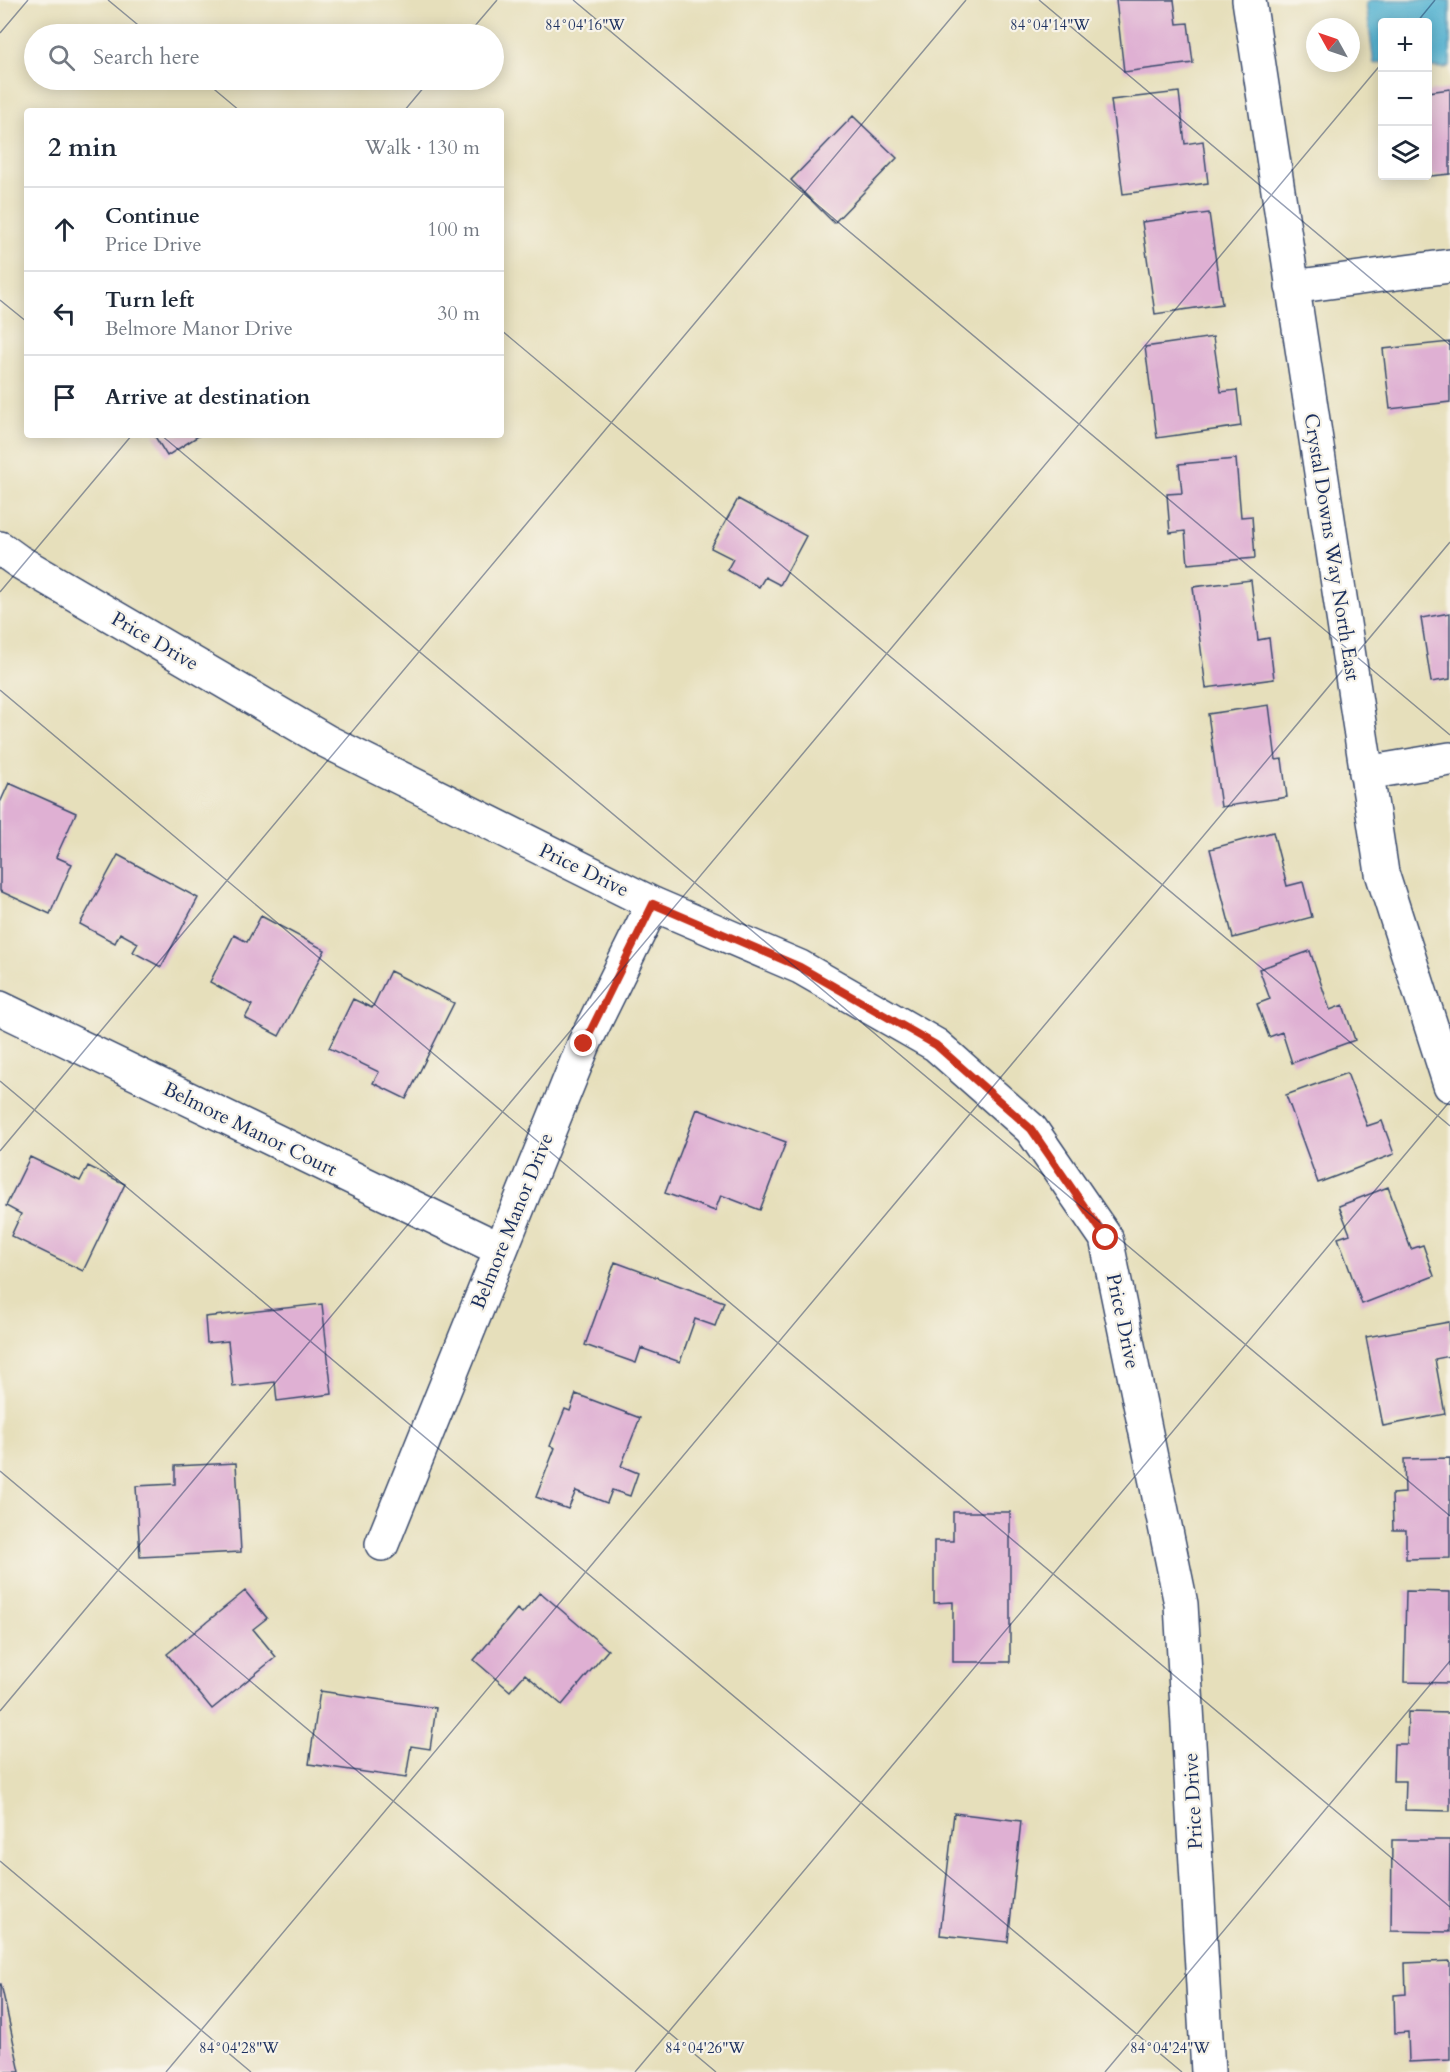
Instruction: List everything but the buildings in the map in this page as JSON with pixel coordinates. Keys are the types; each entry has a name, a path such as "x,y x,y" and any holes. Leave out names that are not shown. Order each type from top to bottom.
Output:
{"street":[{"name":"Crystal Downs Way North East","path":"1249,0 1382,873 1450,1085"},
{"path":"1292,287 1450,266"},
{"name":"Price Drive","path":"0,548 18,561 326,741 653,904 800,967 936,1045 1031,1129 1106,1238 1181,1604 1209,2072"},
{"path":"1366,772 1450,759"},
{"name":"Belmore Manor Drive","path":"382,1544 584,1044 653,904"},
{"name":"Belmore Manor Court","path":"0,1008 500,1249"}],"water":[{"path":"1371,0 1450,0 1450,66 1432,67 1432,18 1378,18 1378,64 1374,64 1366,3"}],"route":[{"path":"584,1044 653,904 800,967 936,1045 1031,1129 1106,1238"}]}
